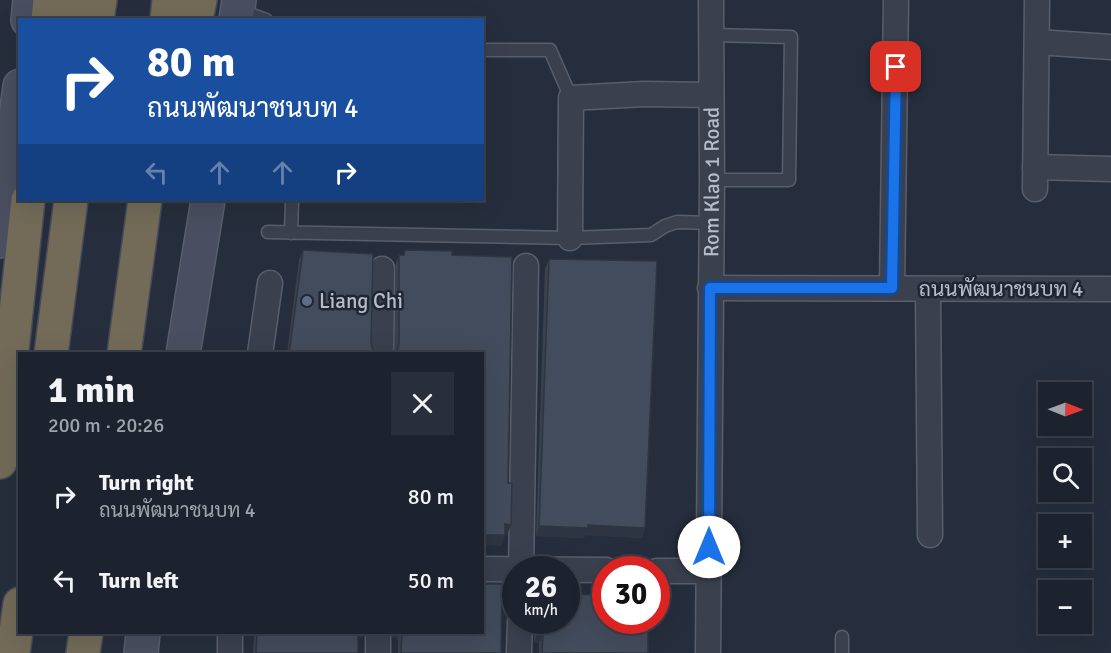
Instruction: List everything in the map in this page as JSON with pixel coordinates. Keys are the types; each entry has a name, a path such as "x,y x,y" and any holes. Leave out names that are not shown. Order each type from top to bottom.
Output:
{"highway":[{"path":"48,18 50,0"},
{"path":"72,18 74,0"},
{"path":"97,18 100,0"},
{"path":"167,18 169,0"},
{"path":"196,18 200,0"},
{"path":"51,352 71,201"},
{"path":"124,352 145,201"},
{"path":"0,462 11,205"},
{"path":"13,653 18,618"},
{"path":"83,653 86,634"}],"main road":[{"path":"28,18 30,0"},
{"path":"0,241 11,205 18,112"},
{"path":"183,352 208,201"},
{"path":"141,653 143,634"}],"street":[{"name":"Rom Klao 1 Road","path":"708,653 712,180 711,0"},
{"path":"892,288 896,0"},
{"path":"1037,0 1035,178 1111,169"},
{"path":"1037,42 1111,47"},
{"path":"570,238 571,98 644,93 711,95"},
{"path":"521,556 526,266"},
{"path":"381,269 381,352"},
{"path":"260,352 270,283"},
{"name":"ถนนพัฒนาชนบท 4","path":"710,288 1111,289"},
{"path":"928,289 930,535"},
{"path":"484,569 502,570"},
{"path":"670,571 709,571"},
{"path":"230,634 230,653"},
{"path":"378,634 378,653"},
{"path":"519,653 520,634"}],"lane":[{"path":"711,35 790,37 789,180 712,180"},
{"path":"484,50 550,50 571,98"},
{"path":"291,233 292,201"},
{"path":"268,232 570,238 651,235 677,222 710,223"},
{"path":"842,638 842,653"}],"building":[{"path":"303,250 373,254 371,343 374,352 289,352"},
{"path":"405,250 452,251 452,255 512,257 508,483 512,483 511,525 505,524 505,535 484,535 484,352 396,352 399,344 399,255 404,255"},
{"path":"549,259 657,261 645,528 588,525 588,528 539,526"},
{"path":"484,584 502,584 501,653 401,653 402,634 484,634"},
{"path":"580,594 592,595 592,634 648,634 648,653 542,653 543,634 580,634"},
{"path":"257,634 358,634 358,653 256,653"}],"place":[{"name":"Liang Chi","path":"307,301"}],"route":[{"path":"709,547 710,288 892,288 896,67"}]}
